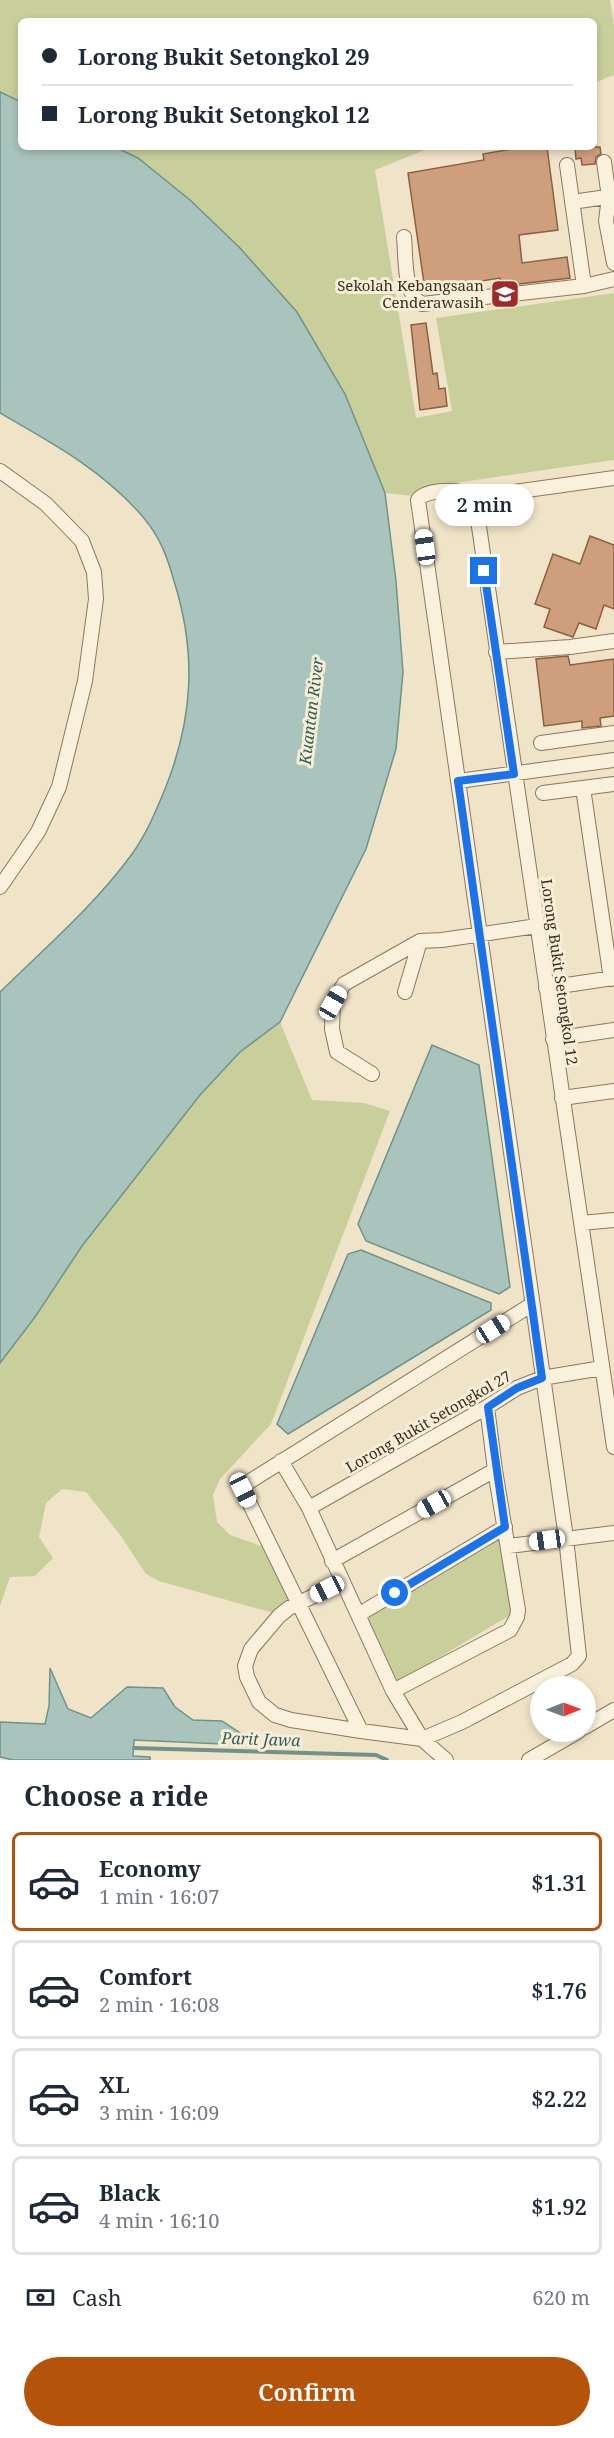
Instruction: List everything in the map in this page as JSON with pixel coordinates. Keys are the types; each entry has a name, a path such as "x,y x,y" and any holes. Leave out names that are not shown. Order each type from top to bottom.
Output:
{"street":[{"path":"604,162 611,196 606,222 614,262"},
{"path":"567,165 584,286"},
{"path":"573,202 611,196"},
{"path":"404,237 410,292 415,301 422,304 584,286 614,279"},
{"path":"0,471 46,504 82,541 94,572 96,599 85,681 59,787 38,832 0,887"},
{"path":"342,1582 297,1604 279,1616 251,1649 245,1666 247,1677 258,1702 274,1715 291,1720 361,1731 422,1738 482,1711 572,1664 579,1656 566,1538 418,500 422,496 451,490 466,494 481,504 499,494 614,478"},
{"name":"Lorong Bukit Setongkol 12","path":"481,504 477,513 478,531 614,1447"},
{"path":"496,652 570,647 614,641"},
{"path":"541,743 614,733"},
{"path":"588,737 591,763"},
{"path":"458,781 614,759"},
{"path":"543,793 614,784"},
{"path":"546,988 612,979 583,788"},
{"path":"372,1074 337,1052 332,1029 333,1003 344,984 420,941 442,940 537,926"},
{"path":"405,992 420,941"},
{"path":"554,1039 614,1030"},
{"path":"562,1098 614,1091"},
{"path":"581,1223 614,1220"},
{"path":"361,1731 243,1490 247,1482 531,1305"},
{"name":"Lorong Bukit Setongkol 27","path":"309,1508 488,1407 517,1388 542,1378 602,1368"},
{"path":"393,1691 510,1630 517,1617 518,1610 495,1470 488,1407"},
{"path":"281,1461 309,1508 393,1691 422,1738 446,1760"},
{"path":"332,1561 495,1470"},
{"path":"358,1615 505,1527"},
{"path":"509,1546 614,1533"},
{"path":"596,1721 614,1710"},
{"path":"530,1760 560,1742"}],"green space":[{"path":"0,0 610,0 614,26 614,75 597,82 597,18 18,18 18,101 0,92"},
{"path":"121,150 425,150 375,170 416,418 452,411 436,318 614,293 614,460 427,487 413,496 385,493 345,394 297,312 239,247 190,200 138,158"},
{"path":"280,1022 312,1100 364,1103 390,1111 271,1424 220,1479 213,1495 217,1522 230,1535 270,1549 292,1597 277,1614 159,1581 146,1574 121,1536 86,1492 62,1489 46,1503 39,1537 53,1558 35,1576 10,1577 0,1606 0,1363 35,1317 82,1246 200,1095 240,1052"},
{"path":"505,1531 514,1613 396,1683 362,1613"}],"water":[{"name":"Kuantan River","path":"0,92 18,101 18,150 121,150 138,158 190,200 239,247 297,312 345,394 385,493 396,581 403,672 396,749 366,849 280,1022 240,1052 200,1095 82,1246 35,1317 0,1363 0,992 102,891 142,839 165,789 181,737 189,686 189,660 181,608 171,572 162,547 149,524 128,501 94,472 0,413"},
{"path":"432,1045 479,1065 510,1287 499,1294 366,1241 358,1224"},
{"path":"361,1250 491,1303 491,1310 288,1434 277,1424 348,1254"},
{"path":"50,1668 68,1709 91,1718 127,1687 163,1688 175,1707 193,1720 222,1721 240,1733 240,1739 236,1743 222,1744 134,1740 133,1756 150,1757 150,1760 13,1760 0,1757 0,1722 45,1724 49,1706"}],"building":[{"path":"597,147 600,147 601,154 596,157 595,164 582,165 581,158 576,159 575,150 597,150"},
{"path":"505,150 547,150 558,230 519,235 522,263 567,257 570,278 501,286 500,278 425,290 408,173 484,160 483,154"},
{"path":"426,323 433,374 437,373 439,389 445,388 447,406 420,410 411,325"},
{"path":"590,536 614,545 614,609 604,605 596,629 579,623 573,637 544,627 550,609 535,604 553,554 580,564"},
{"path":"568,656 570,665 614,659 614,716 600,718 601,726 582,728 582,721 544,726 536,659"}],"waterway":[{"name":"Parit Jawa","path":"134,1748 376,1755 387,1760"}],"place":[{"name":"Sekolah Kebangsaan Cenderawasih","path":"505,294"}],"route":[{"path":"395,1593 505,1527 495,1470 488,1407 517,1388 542,1378 458,781 514,774 484,571"}]}
